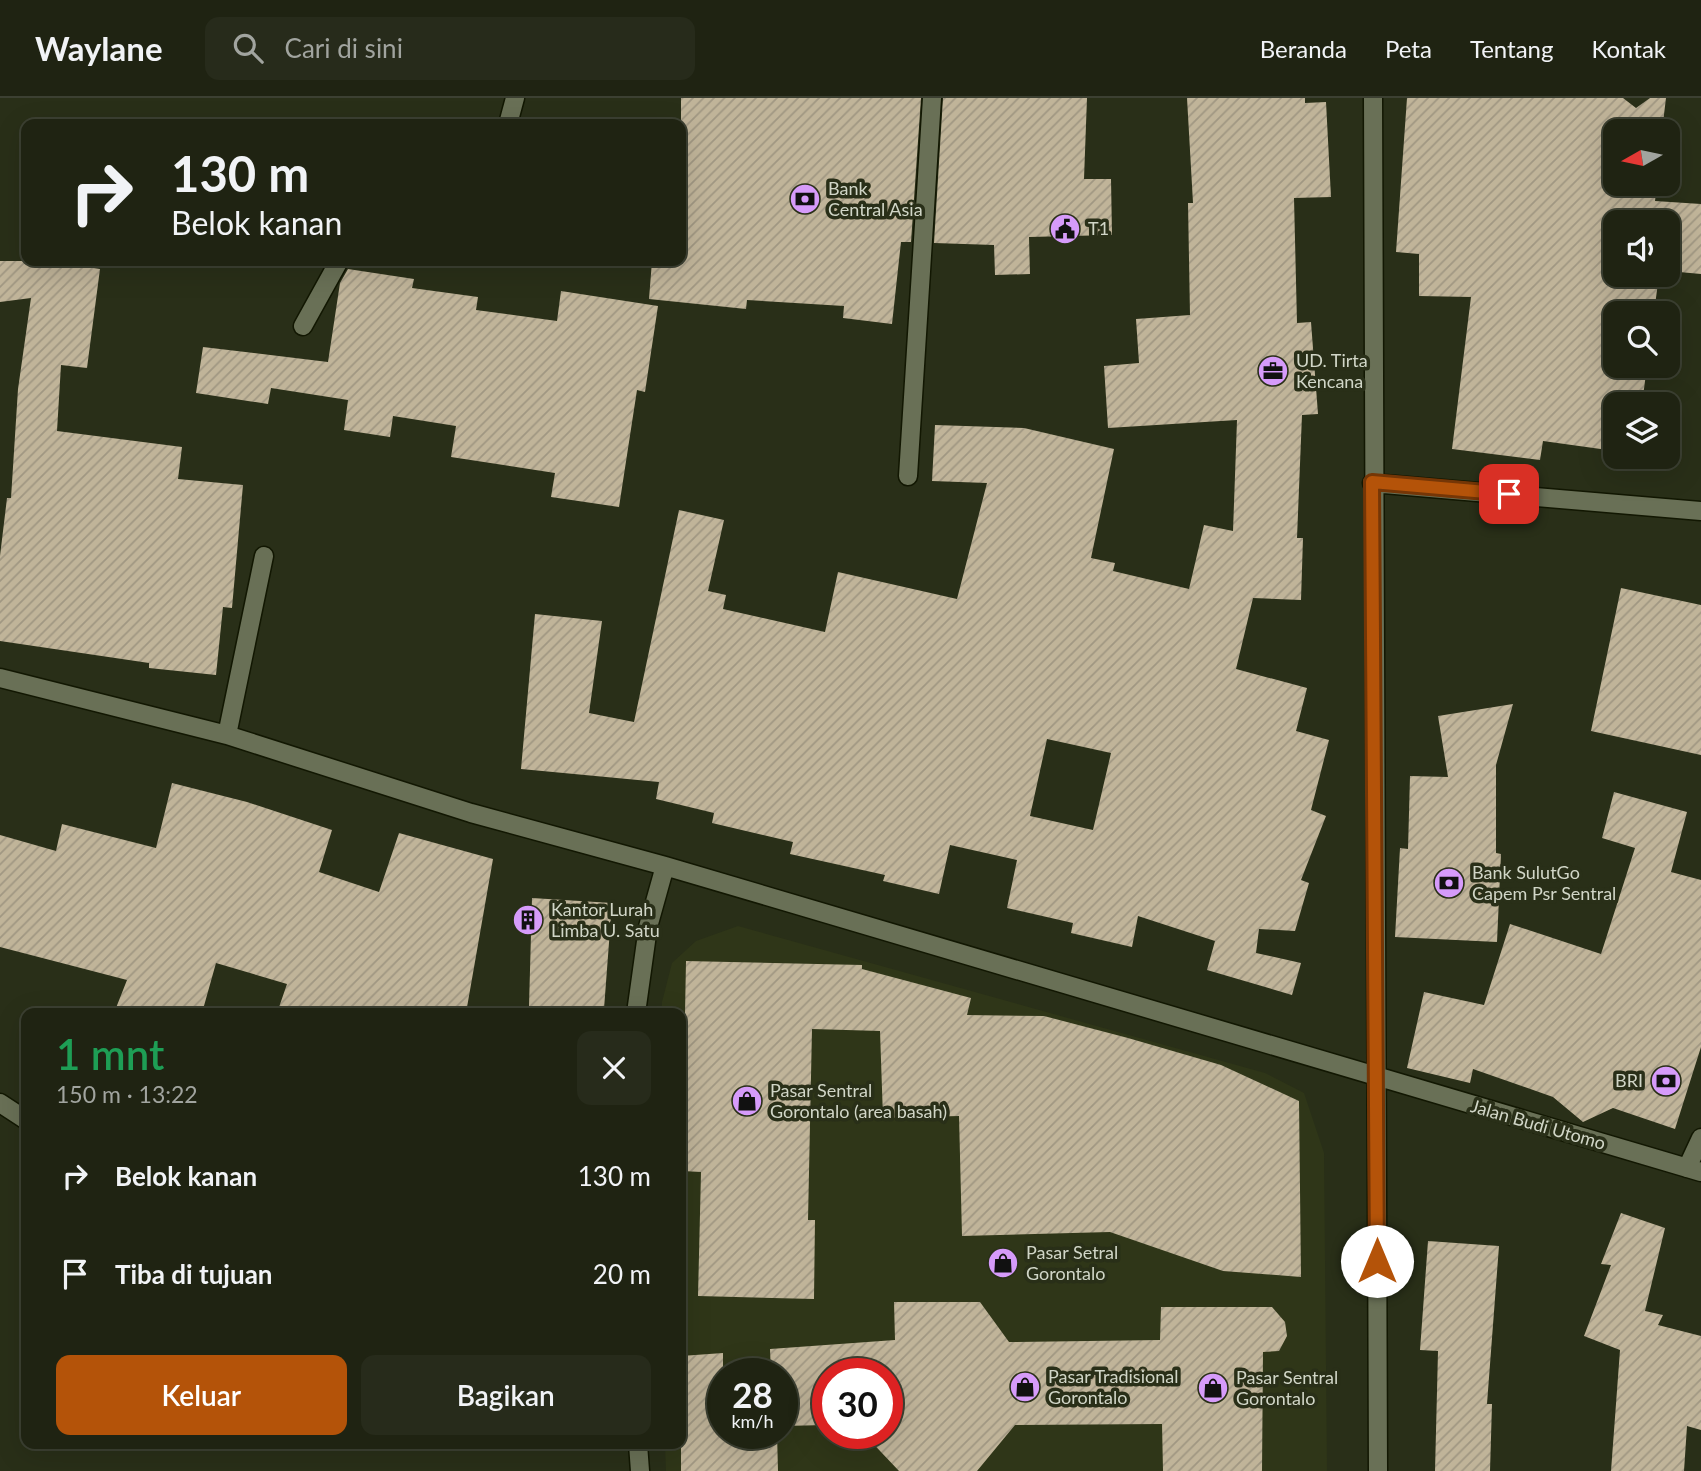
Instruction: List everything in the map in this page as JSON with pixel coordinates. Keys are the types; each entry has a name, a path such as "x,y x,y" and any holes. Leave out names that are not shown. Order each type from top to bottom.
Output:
{"street":[{"path":"509,119 514,98"},
{"path":"908,476 932,98"},
{"path":"1373,98 1372,482 1378,1471"},
{"path":"303,326 336,266"},
{"path":"1372,482 1701,511"},
{"path":"227,736 264,556"},
{"name":"Jalan Budi Utomo","path":"0,678 227,736 471,813 665,866 1694,1170"},
{"path":"637,1008 648,926 665,866"},
{"path":"0,1103 21,1117"},
{"path":"1694,1170 1701,1138"},
{"path":"638,1449 640,1471"}],"shaded area":[{"name":"Pasar Setral Gorontalo","path":"738,926 1265,1073 1304,1093 1324,1153 1327,1471 666,1471 665,1449 686,1449 686,1008 662,1008 672,963 696,941"}],"building":[{"path":"681,98 921,98 911,242 901,242 892,324 843,318 844,306 747,300 746,309 649,299 652,266 686,266 686,119 681,119"},
{"path":"943,98 1087,98 1084,179 1111,179 1112,235 1029,237 1030,274 995,275 994,245 934,243"},
{"path":"1187,98 1305,98 1305,103 1326,102 1331,197 1294,198 1297,323 1311,322 1318,414 1302,415 1297,538 1303,538 1301,600 1253,598 1236,669 1307,688 1296,731 1329,740 1311,810 1326,816 1301,880 1309,883 1295,931 1259,929 1256,953 1301,963 1292,995 1207,970 1215,941 1138,916 1132,947 1071,933 1073,923 1007,908 1017,860 950,845 939,894 883,881 885,875 790,854 793,842 712,823 714,813 656,799 659,782 521,769 535,614 602,621 589,713 634,722 679,510 724,520 708,591 726,595 723,609 825,632 838,572 957,599 987,483 932,481 935,425 1024,428 1114,449 1091,558 1115,563 1113,571 1189,589 1204,525 1233,531 1237,420 1108,428 1104,366 1139,363 1136,319 1190,315 1188,203 1193,203","holes":["1047,739 1111,753 1093,830 1030,816"]},
{"path":"1407,98 1623,98 1636,108 1650,98 1666,98 1663,119 1603,119 1603,196 1656,196 1655,201 1701,204 1701,274 1680,272 1680,210 1603,210 1603,287 1657,287 1656,301 1603,301 1603,378 1645,378 1644,392 1603,392 1603,449 1543,441 1540,460 1452,449 1471,297 1419,296 1419,254 1396,252"},
{"path":"0,261 21,261 21,266 80,266 100,269 87,368 61,365 57,431 182,447 178,479 243,485 232,608 223,607 216,675 149,668 149,663 0,641 0,556 7,498 11,498 18,389 31,298 0,302"},
{"path":"348,269 414,279 412,288 478,297 476,310 557,321 561,291 658,306 645,392 637,390 619,507 551,497 555,473 451,457 456,426 393,416 390,437 344,430 348,400 271,388 268,404 196,393 203,347 328,362 340,283"},
{"path":"1621,588 1701,605 1701,755 1591,731"},
{"path":"1513,704 1496,765 1496,853 1501,854 1497,942 1395,937 1400,848 1408,849 1410,776 1448,777 1438,716"},
{"path":"172,783 247,802 332,830 319,872 379,892 399,833 493,859 467,1008 279,1008 287,984 216,963 203,1008 116,1008 127,980 0,947 0,835 56,851 62,824 156,848"},
{"path":"1614,792 1687,812 1671,872 1701,880 1701,1047 1675,1129 1613,1108 1583,1122 1553,1097 1473,1069 1470,1083 1407,1068 1424,992 1484,1005 1510,924 1601,954 1635,848 1602,838"},
{"path":"532,898 612,903 604,1008 529,1006"},
{"path":"686,961 862,965 862,969 971,998 967,1015 1044,1016 1221,1065 1299,1101 1301,1277 1223,1271 1110,1232 962,1236 959,1116 883,1118 880,1031 812,1029 808,1220 815,1220 814,1299 698,1296 701,1172 686,1171"},
{"path":"1621,1213 1665,1228 1645,1311 1663,1315 1658,1325 1701,1336 1701,1430 1687,1426 1684,1471 1611,1471 1620,1350 1584,1336 1611,1265 1601,1264"},
{"path":"1428,1241 1499,1246 1487,1404 1492,1404 1490,1471 1435,1471 1438,1351 1420,1350"},
{"name":"Pasar Tradisional Gorontalo","path":"894,1302 980,1302 1009,1342 1160,1340 1161,1307 1272,1307 1285,1322 1287,1336 1279,1351 1263,1352 1262,1471 1163,1471 1162,1424 1015,1425 977,1471 899,1471 878,1449 903,1449 903,1358 812,1358 812,1425 798,1426 798,1358 770,1358 770,1349 895,1340"},
{"path":"723,1353 723,1358 707,1358 707,1449 777,1449 778,1471 681,1471 681,1449 686,1449 686,1356"}],"place":[{"name":"Bank Central Asia","path":"805,199"},
{"name":"T1","path":"1065,229"},
{"name":"UD. Tirta Kencana","path":"1273,371"},
{"name":"Bank SulutGo Capem Psr Sentral","path":"1449,883"},
{"name":"Kantor Lurah Limba U. Satu","path":"528,920"},
{"name":"BRI","path":"1666,1081"},
{"name":"Pasar Sentral Gorontalo (area basah)","path":"747,1101"},
{"name":"Pasar Setral Gorontalo","path":"1003,1263"},
{"name":"Pasar Tradisional Gorontalo","path":"1025,1387"},
{"name":"Pasar Sentral Gorontalo","path":"1213,1388"}],"route":[{"path":"1377,1261 1372,482 1509,494"}]}
